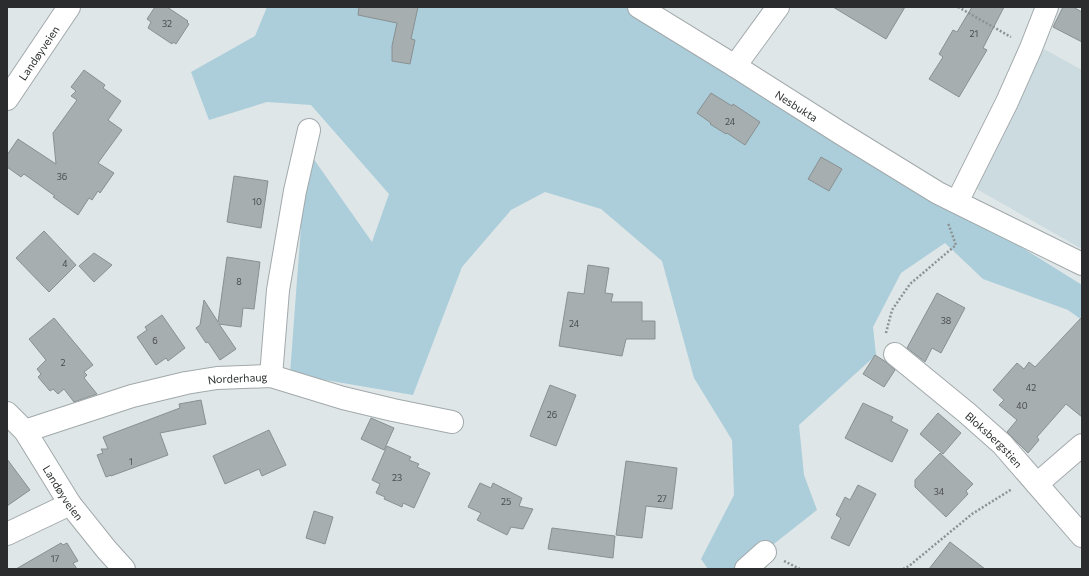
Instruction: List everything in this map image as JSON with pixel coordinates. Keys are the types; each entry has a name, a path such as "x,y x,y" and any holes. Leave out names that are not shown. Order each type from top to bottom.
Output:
{"street":[{"name":"Landøyveien","path":"7,99 69,7"},
{"name":"Nesbukta","path":"639,7 842,134 947,197 1082,264"},
{"path":"735,66 778,7"},
{"path":"947,197 1007,102 1047,7"},
{"path":"271,376 278,290 295,191 309,130"},
{"name":"Bloksbergstien","path":"895,354 1002,444 1082,536"},
{"name":"Norderhaug","path":"25,431 132,396 186,383 217,378 271,376 343,398 452,422"},
{"name":"Landøyveien","path":"7,413 25,431 70,504 124,569"},
{"path":"1034,480 1082,445"},
{"path":"7,534 70,504"},
{"path":"746,569 765,552"}],"path":[{"path":"958,7 1031,48"},
{"path":"895,354 886,333 892,310 910,284 956,245 947,197"},
{"path":"903,569 909,566 972,514 1034,480"}],"shaded area":[{"path":"267,7 637,7 1082,285 1082,320 1068,310 983,279 945,243 901,273 873,327 876,355 799,425 804,475 817,510 742,569 708,569 701,559 734,495 732,440 694,378 662,261 601,209 545,192 511,210 462,267 413,395 290,374 304,186 313,158 372,242 389,194 311,105 267,102 209,120 191,72 255,36"},
{"path":"1044,49 1082,70 1082,249 973,187"}],"building":[{"path":"155,7 167,7 188,21 187,22 189,24 176,44 173,42 172,44 148,28 151,22 147,19"},
{"path":"359,7 418,7 411,39 415,40 410,64 392,61 392,46 397,23 358,15"},
{"path":"833,7 905,7 886,39"},
{"path":"972,7 1004,7 983,48 987,50 959,97 929,79 943,57 939,54 953,30 957,32"},
{"path":"1063,7 1073,7 1082,12 1082,42 1053,27"},
{"path":"84,70 105,85 103,88 121,101 108,120 122,130 98,163 114,173 100,193 98,191 92,200 89,198 78,215 53,197 55,196 24,174 21,177 7,167 7,155 18,139 56,164 53,133 77,100 71,96 76,91 71,87"},
{"path":"711,93 732,106 733,104 760,122 745,145 710,124 711,123 697,113"},
{"path":"821,157 842,169 829,191 808,179"},
{"path":"234,176 268,181 261,228 227,222"},
{"path":"44,231 76,265 49,292 16,258"},
{"path":"94,253 112,265 94,282 79,266"},
{"path":"227,257 260,262 254,309 243,308 241,327 219,324 236,349 220,360 196,328 200,325 204,300 218,322"},
{"path":"588,265 609,268 605,293 613,294 611,302 642,302 642,321 655,321 655,339 626,339 622,356 559,346 568,292 584,294"},
{"path":"937,293 965,308 941,353 932,348 925,362 907,348"},
{"path":"162,315 185,348 168,361 166,358 156,365 137,337 147,330 145,327"},
{"path":"1082,317 1082,417 1066,404 1037,437 1039,440 1028,453 1007,432 1017,420 999,405 1004,400 993,390 1017,363 1024,369 1029,362 1035,367"},
{"path":"54,318 93,365 84,372 87,375 84,378 97,394 74,402 64,389 58,394 53,389 50,391 38,377 41,374 37,369 46,360 29,339"},
{"path":"875,355 895,370 884,387 863,374"},
{"path":"550,385 576,395 556,446 530,436"},
{"path":"201,400 206,424 160,433 168,455 106,477 97,455 103,453 101,449 108,449 103,437 180,408 179,404"},
{"path":"863,403 893,417 891,421 908,430 892,462 845,438"},
{"path":"938,413 961,433 943,454 920,434"},
{"path":"371,418 394,428 384,450 361,439"},
{"path":"269,430 286,465 262,476 259,469 225,484 213,456"},
{"path":"387,446 411,457 409,460 419,464 417,467 430,473 414,508 403,503 402,507 384,499 385,497 376,493 380,484 372,480"},
{"path":"940,453 973,484 966,491 968,494 946,517 915,487 915,480"},
{"path":"7,459 30,490 7,506"},
{"path":"626,461 677,468 672,509 646,506 642,538 616,535"},
{"path":"480,483 491,488 493,483 522,498 519,506 533,509 523,529 511,527 507,535 477,520 481,513 468,507"},
{"path":"858,485 876,494 849,546 831,538 841,518 836,515 845,497 850,500"},
{"path":"314,511 333,517 325,544 306,538"},
{"path":"552,528 615,536 613,558 548,549"},
{"path":"950,542 985,569 929,569"},
{"path":"61,543 63,545 67,543 78,561 73,563 77,569 16,569"}]}
